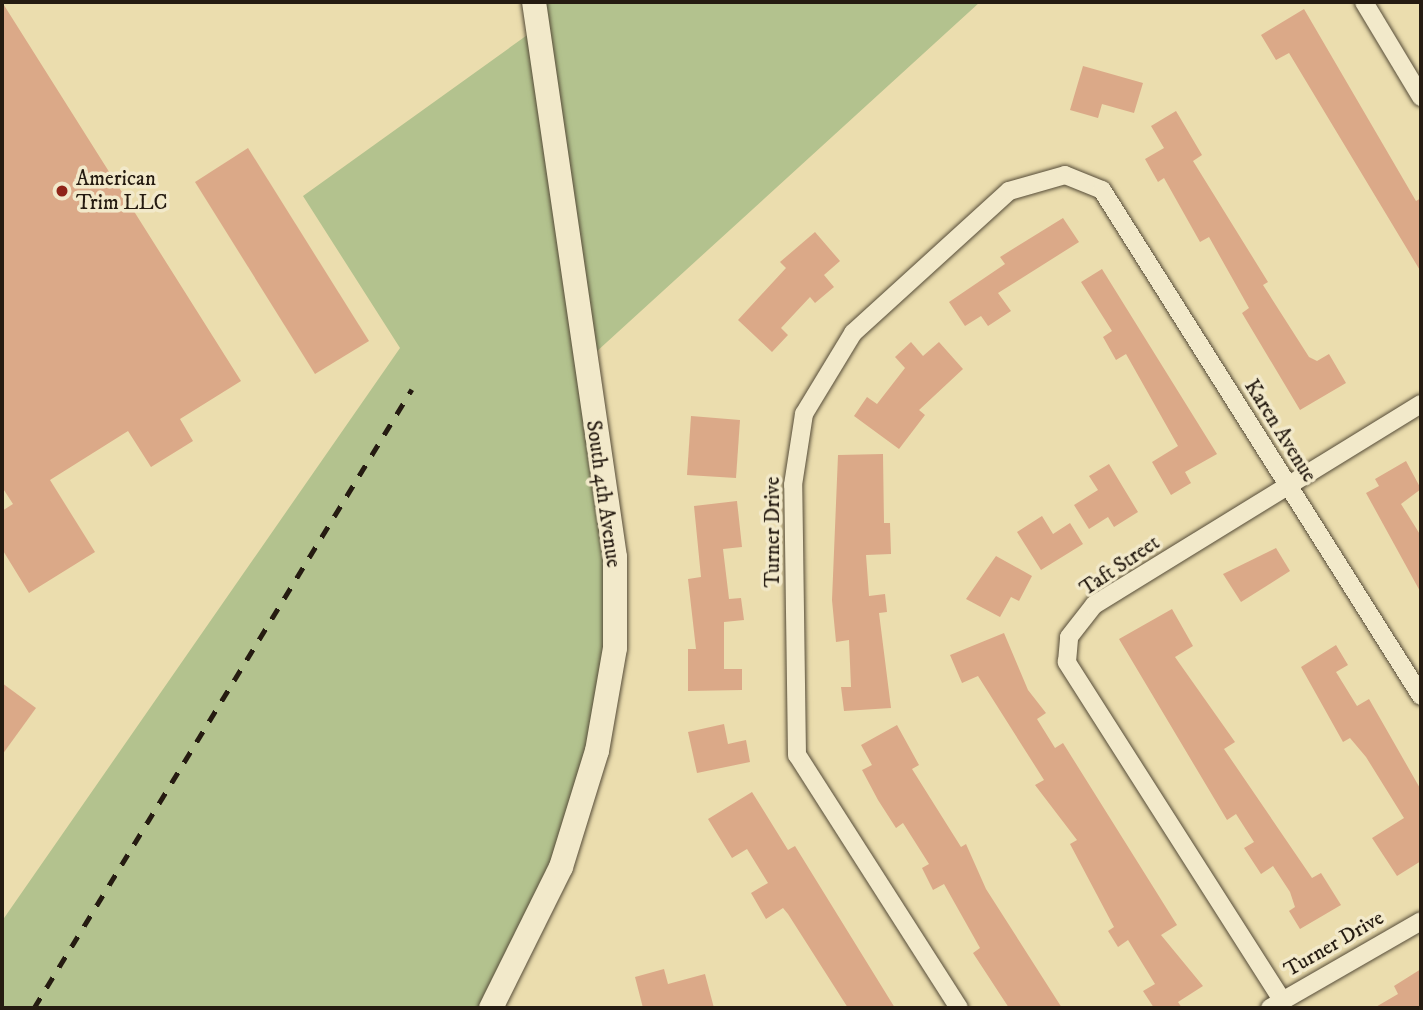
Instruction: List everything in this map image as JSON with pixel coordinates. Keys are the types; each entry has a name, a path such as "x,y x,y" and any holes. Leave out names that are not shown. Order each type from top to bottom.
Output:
{"street":[{"name":"South 4th Avenue","path":"491,1008 561,867 597,751 615,648 615,557 583,363 534,2"},
{"path":"1364,2 1421,97"},
{"name":"Turner Drive","path":"959,1008 797,754 793,485 804,414 853,333 1009,191 1065,175 1102,190"},
{"name":"Karen Avenue","path":"1102,190 1421,696"},
{"name":"Taft Street","path":"1276,1004 1067,662 1069,637 1094,606 1421,404"},
{"name":"Turner Drive","path":"1276,1004 1421,921"}],"green space":[{"path":"534,2 980,2 584,363 615,557 597,751 491,1008 2,1008 2,921 400,348 303,196 537,28"}],"building":[{"name":"American Trim LLC","path":"2,2 241,381 180,419 193,441 151,467 128,431 50,480 95,552 29,593 2,549 2,511 13,504 2,487"},
{"path":"1304,9 1416,201 1421,198 1421,272 1289,53 1276,60 1261,35"},
{"path":"1083,66 1143,83 1134,113 1102,104 1098,118 1070,110"},
{"path":"1176,111 1202,155 1193,161 1268,282 1263,285 1309,357 1317,361 1329,354 1346,383 1300,410 1242,313 1249,308 1209,237 1200,242 1164,178 1158,182 1145,159 1164,148 1151,126"},
{"path":"248,148 369,341 315,374 195,182"},
{"path":"1063,218 1079,242 998,293 1011,311 988,326 981,316 965,326 949,302 1005,264 1000,257"},
{"path":"815,232 840,261 824,275 834,287 815,303 810,297 781,328 788,335 772,352 738,320 786,268 780,262"},
{"path":"1102,269 1217,454 1185,472 1191,483 1171,495 1152,462 1178,446 1126,354 1116,360 1103,337 1112,331 1081,282"},
{"path":"911,342 923,356 939,342 963,369 919,410 925,415 899,449 854,416 867,397 877,404 905,368 895,357"},
{"path":"691,416 740,420 736,478 687,475"},
{"path":"883,454 884,523 890,523 891,554 866,555 869,596 885,594 887,612 879,613 891,708 844,711 841,687 851,687 849,640 836,642 832,600 838,455"},
{"path":"1406,461 1421,489 1401,504 1421,536 1421,593 1366,493 1379,486 1375,479"},
{"path":"1109,464 1138,512 1114,527 1108,517 1089,529 1074,505 1098,490 1089,476"},
{"path":"737,501 742,547 723,549 729,599 741,598 744,620 724,622 724,669 742,669 742,690 688,691 688,649 696,649 688,579 701,577 694,506"},
{"path":"1042,516 1053,534 1070,523 1083,544 1041,570 1017,532"},
{"path":"1276,548 1290,571 1241,602 1223,574"},
{"path":"996,556 1032,576 1019,601 1011,597 1000,617 966,599"},
{"path":"1172,609 1193,646 1175,657 1235,742 1224,749 1312,878 1321,873 1341,905 1300,929 1289,911 1295,907 1290,892 1273,866 1261,874 1244,848 1254,842 1236,814 1227,820 1119,639"},
{"path":"1004,633 1028,690 1046,713 1037,719 1055,748 1063,743 1177,925 1161,935 1203,986 1178,1002 1182,1008 1154,1008 1143,991 1155,984 1128,940 1118,947 1108,931 1114,927 1070,844 1077,840 1035,785 1044,780 978,676 962,683 950,655"},
{"path":"1336,645 1348,665 1336,672 1357,706 1369,699 1421,790 1421,861 1397,876 1372,838 1404,818 1366,757 1350,738 1343,742 1301,667"},
{"path":"2,683 36,708 2,755"},
{"path":"724,724 728,744 746,740 750,762 697,773 688,732"},
{"path":"897,725 919,765 912,769 961,847 966,844 986,889 1062,1008 1009,1008 973,953 980,948 944,884 933,890 922,868 929,864 903,823 896,828 878,800 862,770 872,765 861,745"},
{"path":"752,792 788,850 795,846 895,1008 848,1008 783,908 766,919 751,893 768,883 747,849 732,858 708,819"},
{"path":"664,969 668,984 705,974 714,1008 643,1008 635,977"},
{"path":"1421,969 1421,1008 1374,1008 1398,994 1394,986"}],"railway":[{"path":"34,1008 412,389"}],"place":[{"name":"American Trim LLC","path":"62,191"}]}
